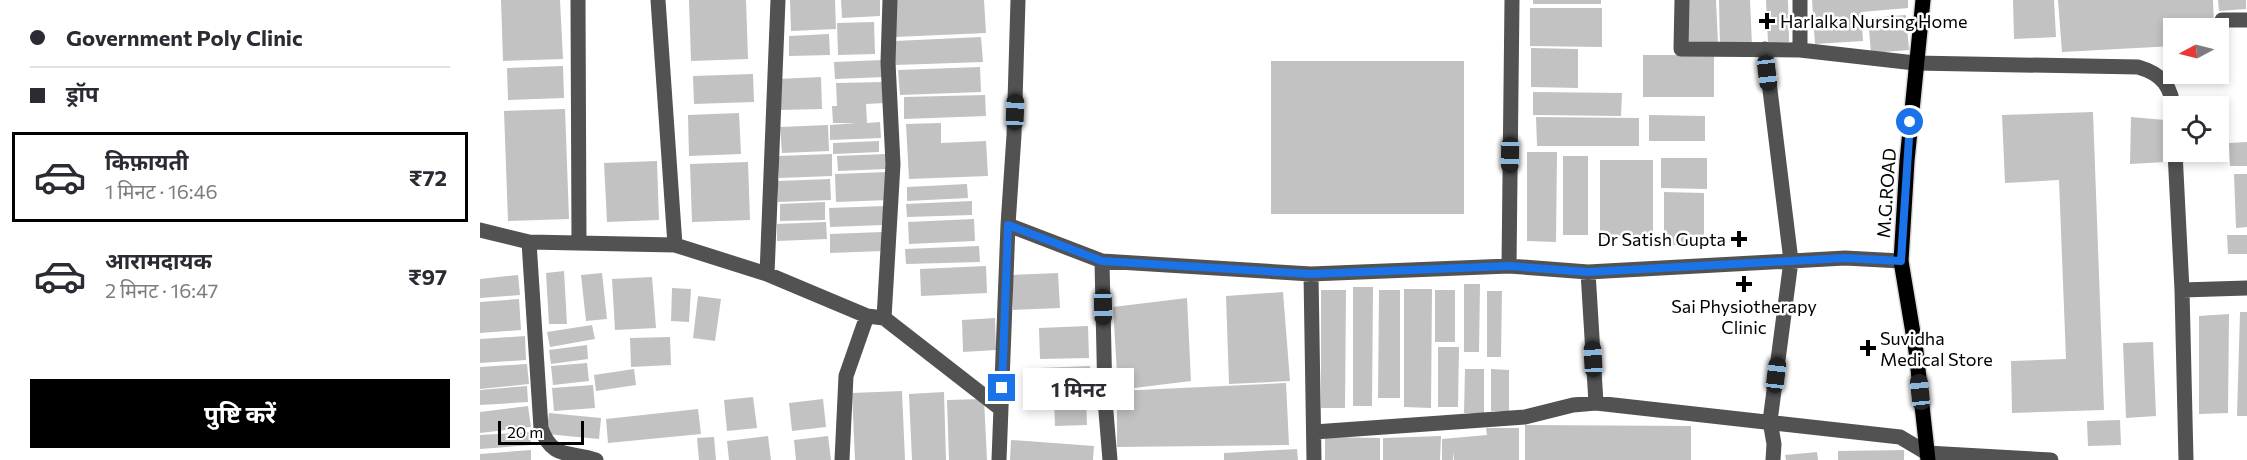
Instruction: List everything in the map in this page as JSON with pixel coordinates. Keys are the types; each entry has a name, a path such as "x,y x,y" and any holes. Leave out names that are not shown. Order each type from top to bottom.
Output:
{"main road":[{"name":"M.G.ROAD","path":"1923,0 1915,63 1901,261 1916,351 1927,457"}],"street":[{"path":"578,0 579,243"},
{"path":"658,0 675,244"},
{"path":"767,274 778,0"},
{"path":"884,318 893,164 888,62 890,0"},
{"path":"999,460 1018,0"},
{"path":"1509,266 1512,0"},
{"path":"1682,0 1681,49 1800,50 1915,63 2138,68 2153,71 2163,80 2172,96"},
{"path":"1800,0 1800,50"},
{"path":"2229,20 2247,20"},
{"path":"1765,49 1791,261 1770,421 1774,444 1773,460"},
{"path":"2176,162 2182,290 2186,460"},
{"path":"1008,225 1102,261 1311,274 1509,266 1588,272 1845,258 1901,261"},
{"path":"480,230 529,242 675,244 767,274 867,316 884,318 1001,410"},
{"path":"529,242 541,428 545,440 552,448 563,454 596,460"},
{"path":"1102,261 1110,460"},
{"path":"1588,272 1596,403"},
{"path":"1311,274 1314,460"},
{"path":"2182,290 2247,288"},
{"path":"842,460 846,376 867,316"},
{"path":"1314,432 1525,417 1573,405 1596,403 1900,436 1927,457 2051,460"}],"building":[{"path":"501,0 560,0 563,59 503,61"},
{"path":"689,0 746,0 748,59 691,61"},
{"path":"790,0 835,0 836,29 791,31"},
{"path":"841,0 880,0 880,16 842,18"},
{"path":"894,0 984,0 986,33 895,37"},
{"path":"1533,0 1601,0 1601,4 1533,4"},
{"path":"1687,0 1716,0 1718,44 1688,45"},
{"path":"1719,0 1750,0 1752,46 1720,46"},
{"path":"1766,0 1788,0 1789,42 1768,43"},
{"path":"1812,0 1908,0 1908,8 1861,12 1863,41 1815,44"},
{"path":"2013,0 2054,0 2056,37 2014,39"},
{"path":"2058,0 2213,0 2214,18 2163,18 2163,47 2062,52"},
{"path":"2218,0 2246,0 2246,9 2219,11"},
{"path":"1530,8 1602,8 1602,47 1530,46"},
{"path":"1906,15 1909,50 1871,53 1868,18"},
{"path":"874,22 875,54 838,55 837,23"},
{"path":"829,34 830,55 789,56 789,36"},
{"path":"981,37 983,62 895,65 895,41"},
{"path":"1531,48 1578,49 1578,88 1531,87"},
{"path":"1643,55 1714,55 1714,97 1643,97"},
{"path":"883,60 884,77 835,79 834,62"},
{"path":"1271,61 1464,61 1464,214 1271,214"},
{"path":"563,66 564,98 508,100 507,68"},
{"path":"980,67 981,92 900,95 898,70"},
{"path":"753,74 754,102 694,104 693,76"},
{"path":"821,77 822,109 779,110 777,79"},
{"path":"884,82 885,103 866,104 867,123 880,122 881,138 830,140 830,125 856,123 833,123 832,106 837,106 836,83"},
{"path":"1533,92 1622,93 1621,116 1533,115"},
{"path":"985,95 986,116 904,119 904,97"},
{"path":"565,109 569,219 508,221 504,111"},
{"path":"2093,112 2104,410 2012,413 2011,361 2066,359 2059,180 2005,183 2002,115"},
{"path":"739,113 741,154 689,156 688,115"},
{"path":"1649,115 1705,116 1705,141 1649,141"},
{"path":"1536,117 1639,118 1639,146 1537,146"},
{"path":"2131,117 2163,120 2163,162 2166,162 2130,164"},
{"path":"941,123 941,143 986,141 988,176 909,179 906,124"},
{"path":"828,125 829,151 782,153 780,127"},
{"path":"879,141 879,152 833,154 833,143"},
{"path":"2247,142 2247,166 2230,166 2229,143"},
{"path":"1527,152 1557,152 1556,242 1527,241"},
{"path":"832,154 832,176 779,178 778,156"},
{"path":"886,154 886,169 838,171 837,156"},
{"path":"1563,156 1588,156 1588,235 1563,235"},
{"path":"1661,158 1707,158 1707,189 1661,188"},
{"path":"1600,160 1653,160 1653,239 1600,238"},
{"path":"657,161 659,220 607,222 604,163"},
{"path":"748,162 750,220 692,222 690,164"},
{"path":"888,172 889,200 836,202 835,174"},
{"path":"2234,174 2247,174 2247,227 2236,228"},
{"path":"830,179 831,200 778,202 777,181"},
{"path":"967,184 968,198 907,201 907,187"},
{"path":"1664,192 1704,193 1704,245 1664,245"},
{"path":"972,201 972,215 907,217 906,204"},
{"path":"825,202 825,220 780,221 780,204"},
{"path":"884,206 884,225 830,227 829,208"},
{"path":"974,219 975,241 909,244 908,222"},
{"path":"826,222 827,239 777,241 777,224"},
{"path":"882,232 883,251 830,253 830,234"},
{"path":"2227,235 2247,235 2247,254 2228,254"},
{"path":"979,246 980,262 906,264 905,249"},
{"path":"986,266 987,293 921,296 920,269"},
{"path":"564,271 567,324 549,324 546,273"},
{"path":"602,273 607,319 586,321 581,275"},
{"path":"1058,273 1060,308 1013,310 1012,275"},
{"path":"518,275 520,295 480,298 480,279"},
{"path":"652,277 656,328 615,330 612,279"},
{"path":"1464,284 1480,284 1479,352 1464,352"},
{"path":"1353,287 1373,287 1372,406 1353,406"},
{"path":"672,288 691,289 689,322 671,321"},
{"path":"1404,289 1432,289 1431,408 1404,407"},
{"path":"1321,290 1346,290 1345,408 1321,408"},
{"path":"1379,290 1400,290 1400,398 1378,398"},
{"path":"1435,290 1455,290 1455,342 1435,342"},
{"path":"1487,291 1502,291 1501,357 1487,357"},
{"path":"1283,292 1290,381 1229,384 1226,296"},
{"path":"698,296 721,299 715,341 693,338"},
{"path":"1187,298 1191,381 1118,390 1113,307"},
{"path":"519,299 521,330 480,333 480,302"},
{"path":"2240,312 2247,312 2247,416 2237,416"},
{"path":"2229,314 2228,413 2199,414 2199,316"},
{"path":"995,318 996,350 963,352 962,320"},
{"path":"592,325 595,339 550,347 547,332"},
{"path":"1088,326 1089,358 1040,359 1039,328"},
{"path":"525,336 526,360 480,363 480,339"},
{"path":"670,337 671,365 631,367 630,338"},
{"path":"2153,342 2156,416 2126,418 2123,343"},
{"path":"587,345 588,359 551,364 549,350"},
{"path":"1438,347 1459,347 1458,407 1438,407"},
{"path":"587,363 589,381 553,385 551,366"},
{"path":"527,364 529,384 480,389 480,367"},
{"path":"1090,366 1092,394 1039,396 1038,368"},
{"path":"634,369 636,385 596,391 594,375"},
{"path":"1465,369 1484,369 1484,413 1464,413"},
{"path":"1491,369 1509,370 1509,411 1491,411"},
{"path":"1286,383 1289,445 1117,447 1117,391"},
{"path":"593,385 595,408 554,411 552,388"},
{"path":"527,386 528,402 480,405 480,390"},
{"path":"902,391 905,460 855,460 852,393"},
{"path":"944,392 946,460 912,460 909,394"},
{"path":"753,397 757,428 727,431 724,400"},
{"path":"1086,398 1087,425 1055,426 1054,399"},
{"path":"823,399 826,427 792,431 789,403"},
{"path":"984,399 987,460 949,460 947,400"},
{"path":"528,406 531,427 480,433 480,412"},
{"path":"698,409 701,434 608,443 606,419"},
{"path":"549,413 601,418 599,439 546,434"},
{"path":"2120,420 2121,445 2088,446 2087,421"},
{"path":"1525,425 1691,426 1691,460 1525,460"},
{"path":"1486,428 1519,428 1519,460 1454,460 1454,452 1453,460 1442,460 1442,439 1487,435"},
{"path":"530,432 531,445 480,449 480,435"},
{"path":"768,436 771,460 729,460 727,441"},
{"path":"828,436 831,460 796,460 794,440"},
{"path":"1441,436 1440,460 1383,460 1383,438"},
{"path":"714,437 716,460 699,460 697,438"},
{"path":"1325,437 1380,438 1380,460 1325,460"},
{"path":"1011,440 1094,446 1093,460 1010,460"},
{"path":"1297,449 1298,460 1224,460 1224,453"},
{"path":"531,450 531,460 480,460 480,454"},
{"path":"1904,450 1904,460 1838,460 1838,451"},
{"path":"1817,452 1818,460 1786,460 1785,455"}],"place":[{"name":"Harlalka Nursing Home","path":"1767,21"},
{"name":"Dr Satish Gupta","path":"1739,239"},
{"name":"Sai Physiotherapy Clinic","path":"1744,284"},
{"name":"Suvidha Medical Store","path":"1868,348"}],"route":[{"path":"1002,388 1008,225 1102,261 1311,274 1509,266 1588,272 1845,258 1901,261 1910,122"}]}
